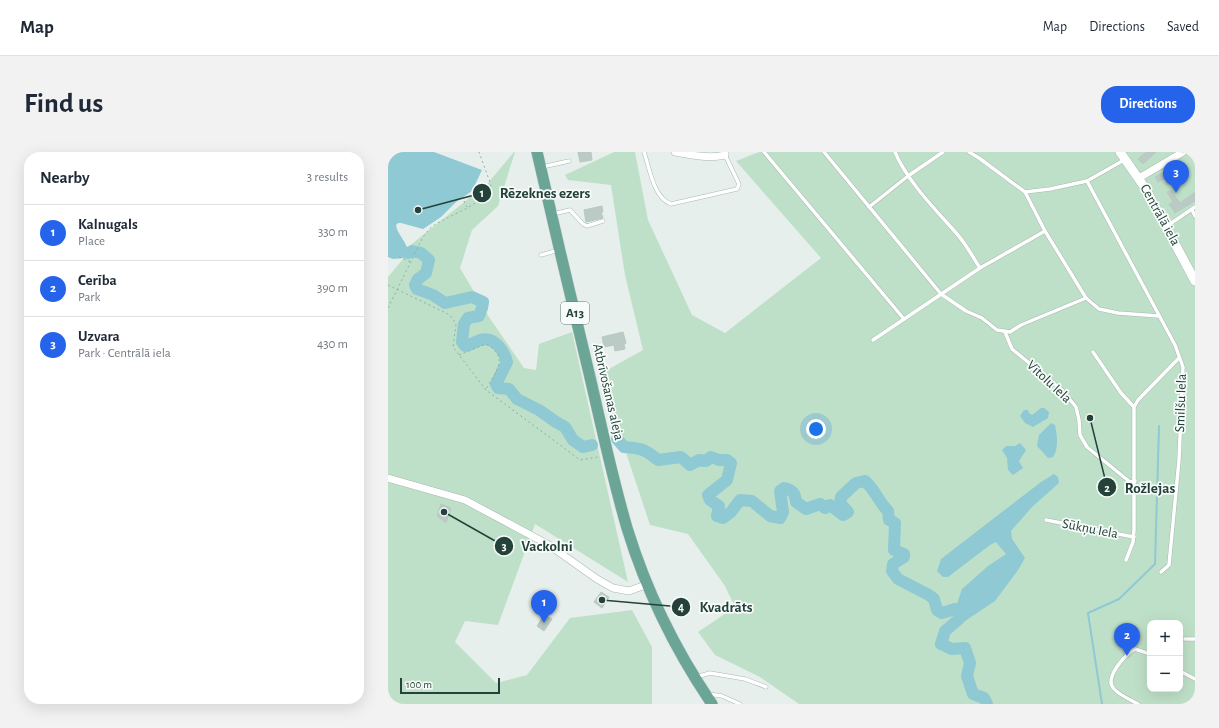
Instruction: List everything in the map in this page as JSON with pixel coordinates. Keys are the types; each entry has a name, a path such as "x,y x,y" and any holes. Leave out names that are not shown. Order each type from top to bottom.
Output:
{"main road":[{"name":"Atbrīvošanas aleja","path":"537,152 612,474 627,528 648,584"},
{"name":"A13","path":"648,584 668,629 712,704"}],"street":[{"path":"675,152 716,157 725,153"},
{"path":"1139,178 1183,152"},
{"name":"Centrālā iela","path":"1123,155 1139,178 1167,226 1195,281"},
{"path":"388,478 465,500 549,546 597,579 613,588 629,592 648,584"}],"lane":[{"path":"644,152 656,190 662,198 671,204 737,189 739,184 725,153"},
{"path":"764,152 904,319"},
{"path":"824,152 941,294 966,311 982,318 997,330 1010,332 1020,325 1086,298"},
{"path":"895,152 900,164 908,176 958,236 980,268"},
{"path":"869,207 908,176 943,152"},
{"path":"969,152 1026,192 1045,230 1086,298 1099,309 1118,313 1159,316"},
{"path":"1026,192 1087,182 1123,155"},
{"path":"541,167 569,161"},
{"name":"Smilšu Iela","path":"1087,182 1175,345 1182,367 1179,460 1169,565 1161,572"},
{"path":"1167,226 1193,209 1195,216"},
{"path":"552,214 570,210 583,224 587,226 603,221"},
{"path":"873,340 980,268 1045,230"},
{"path":"541,255 560,250"},
{"name":"Vītolu Iela","path":"1005,332 1012,349 1062,390 1076,407 1080,435 1087,447 1130,482 1135,482"},
{"path":"1093,352 1121,393 1134,407"},
{"path":"1126,560 1134,542 1134,407 1138,400 1179,358"},
{"name":"Sūkņu Iela","path":"1046,520 1134,537"},
{"path":"1184,639 1195,640"},
{"path":"1138,704 1114,690 1111,685 1111,677 1129,652 1135,649 1147,653"},
{"path":"695,677 710,673 745,679 766,687"},
{"path":"1183,673 1195,679"},
{"path":"705,694 722,696 740,704"}],"path":[{"path":"388,308 428,230 436,224 468,208 490,190 491,185 479,152"},
{"path":"464,201 468,208"},
{"path":"399,257 411,262"},
{"path":"388,285 450,315 456,324 453,347 486,390 580,460 600,456"},
{"path":"458,355 486,344 492,347 500,357 500,365 486,390"}],"green space":[{"path":"514,152 498,206 472,230 460,268 489,317 524,368 536,370 539,344 572,332 628,582 535,524 498,625 465,621 455,642 496,683 527,675 570,618 632,610 652,647 652,704 388,704 388,277 408,253 408,247 488,183"},
{"path":"614,152 635,152 648,220 692,315 725,333 821,258 736,161 759,152 1195,152 1195,704 799,704 760,677 715,655 698,632 735,607 725,586 688,534 650,525 600,374 643,350 625,275 611,185 568,180 565,175"}],"water":[{"path":"388,152 434,152 482,170 472,191 456,202 441,217 423,229 401,223 396,225 398,232 408,249 408,253 404,258 393,259 388,257"},
{"path":"1041,408 1044,408 1049,412 1048,418 1033,427 1025,423 1020,416 1024,410 1028,410 1032,415"},
{"path":"1051,423 1055,425 1057,446 1053,457 1048,458 1037,446 1039,435"},
{"path":"1020,443 1026,450 1019,461 1023,468 1013,475 1008,470 1007,458 1002,450 1006,446 1015,446"},
{"path":"1054,474 1058,477 1059,483 1032,507 1011,531 1012,539 1025,558 1018,570 995,601 965,621 959,619 961,613 955,609 962,589 988,566 1006,554 996,542 948,577 943,577 937,571 941,559 1041,482"}],"building":[{"path":"578,152 591,152 592,160 580,162"},
{"path":"1146,152 1156,152 1143,164 1138,159"},
{"path":"1176,165 1179,171 1158,182 1155,177"},
{"path":"1171,190 1180,203 1195,192 1195,201 1175,213 1169,204 1173,202 1167,192"},
{"path":"602,206 603,212 601,212 603,218 586,222 584,210"},
{"path":"623,332 626,343 624,344 625,349 615,351 614,345 604,347 602,337"},
{"path":"441,504 451,508 446,523 437,516"},
{"path":"601,592 609,597 602,608 594,602"},
{"path":"544,615 552,619 544,631 537,626"}],"waterway":[{"path":"408,253 412,251 421,253 429,260 426,273 418,279 415,285 417,289 433,295 445,303 472,297 483,302 479,316 468,318 464,324 462,342 465,346 485,339 498,345 507,362 496,384 498,388 509,389 517,399 539,410 565,427 573,440 583,447 592,445"},
{"path":"1102,704 1088,613 1119,599 1155,564 1159,426"},
{"path":"617,439 624,447 642,450 658,460 681,457 690,465 699,460 706,461 711,457 719,460 727,460 731,463 727,480 708,495 710,500 719,506 717,516 723,518 731,512 740,500 752,501 770,516 780,518 783,512 780,491 784,488 793,492 796,502 806,509 820,504 825,508 830,505 843,515 848,512 840,503 841,497 856,483 865,481 872,488 888,511 889,520 895,523 894,550 904,554 904,557 893,564 892,571 898,579 934,599 937,610 942,613 955,609 961,613 959,619 945,631 941,644 952,649 965,648 970,663 967,676 973,694 984,698 987,704"}],"place":[{"name":"Uzvara","path":"1176,193"},
{"name":"Rēzeknes ezers","path":"418,210"},
{"name":"Rožlejas","path":"1090,418"},
{"name":"Vackolni","path":"444,512"},
{"name":"Kvadrāts","path":"602,600"},
{"name":"Kalnugals","path":"544,623"},
{"name":"Cerība","path":"1127,656"}]}
